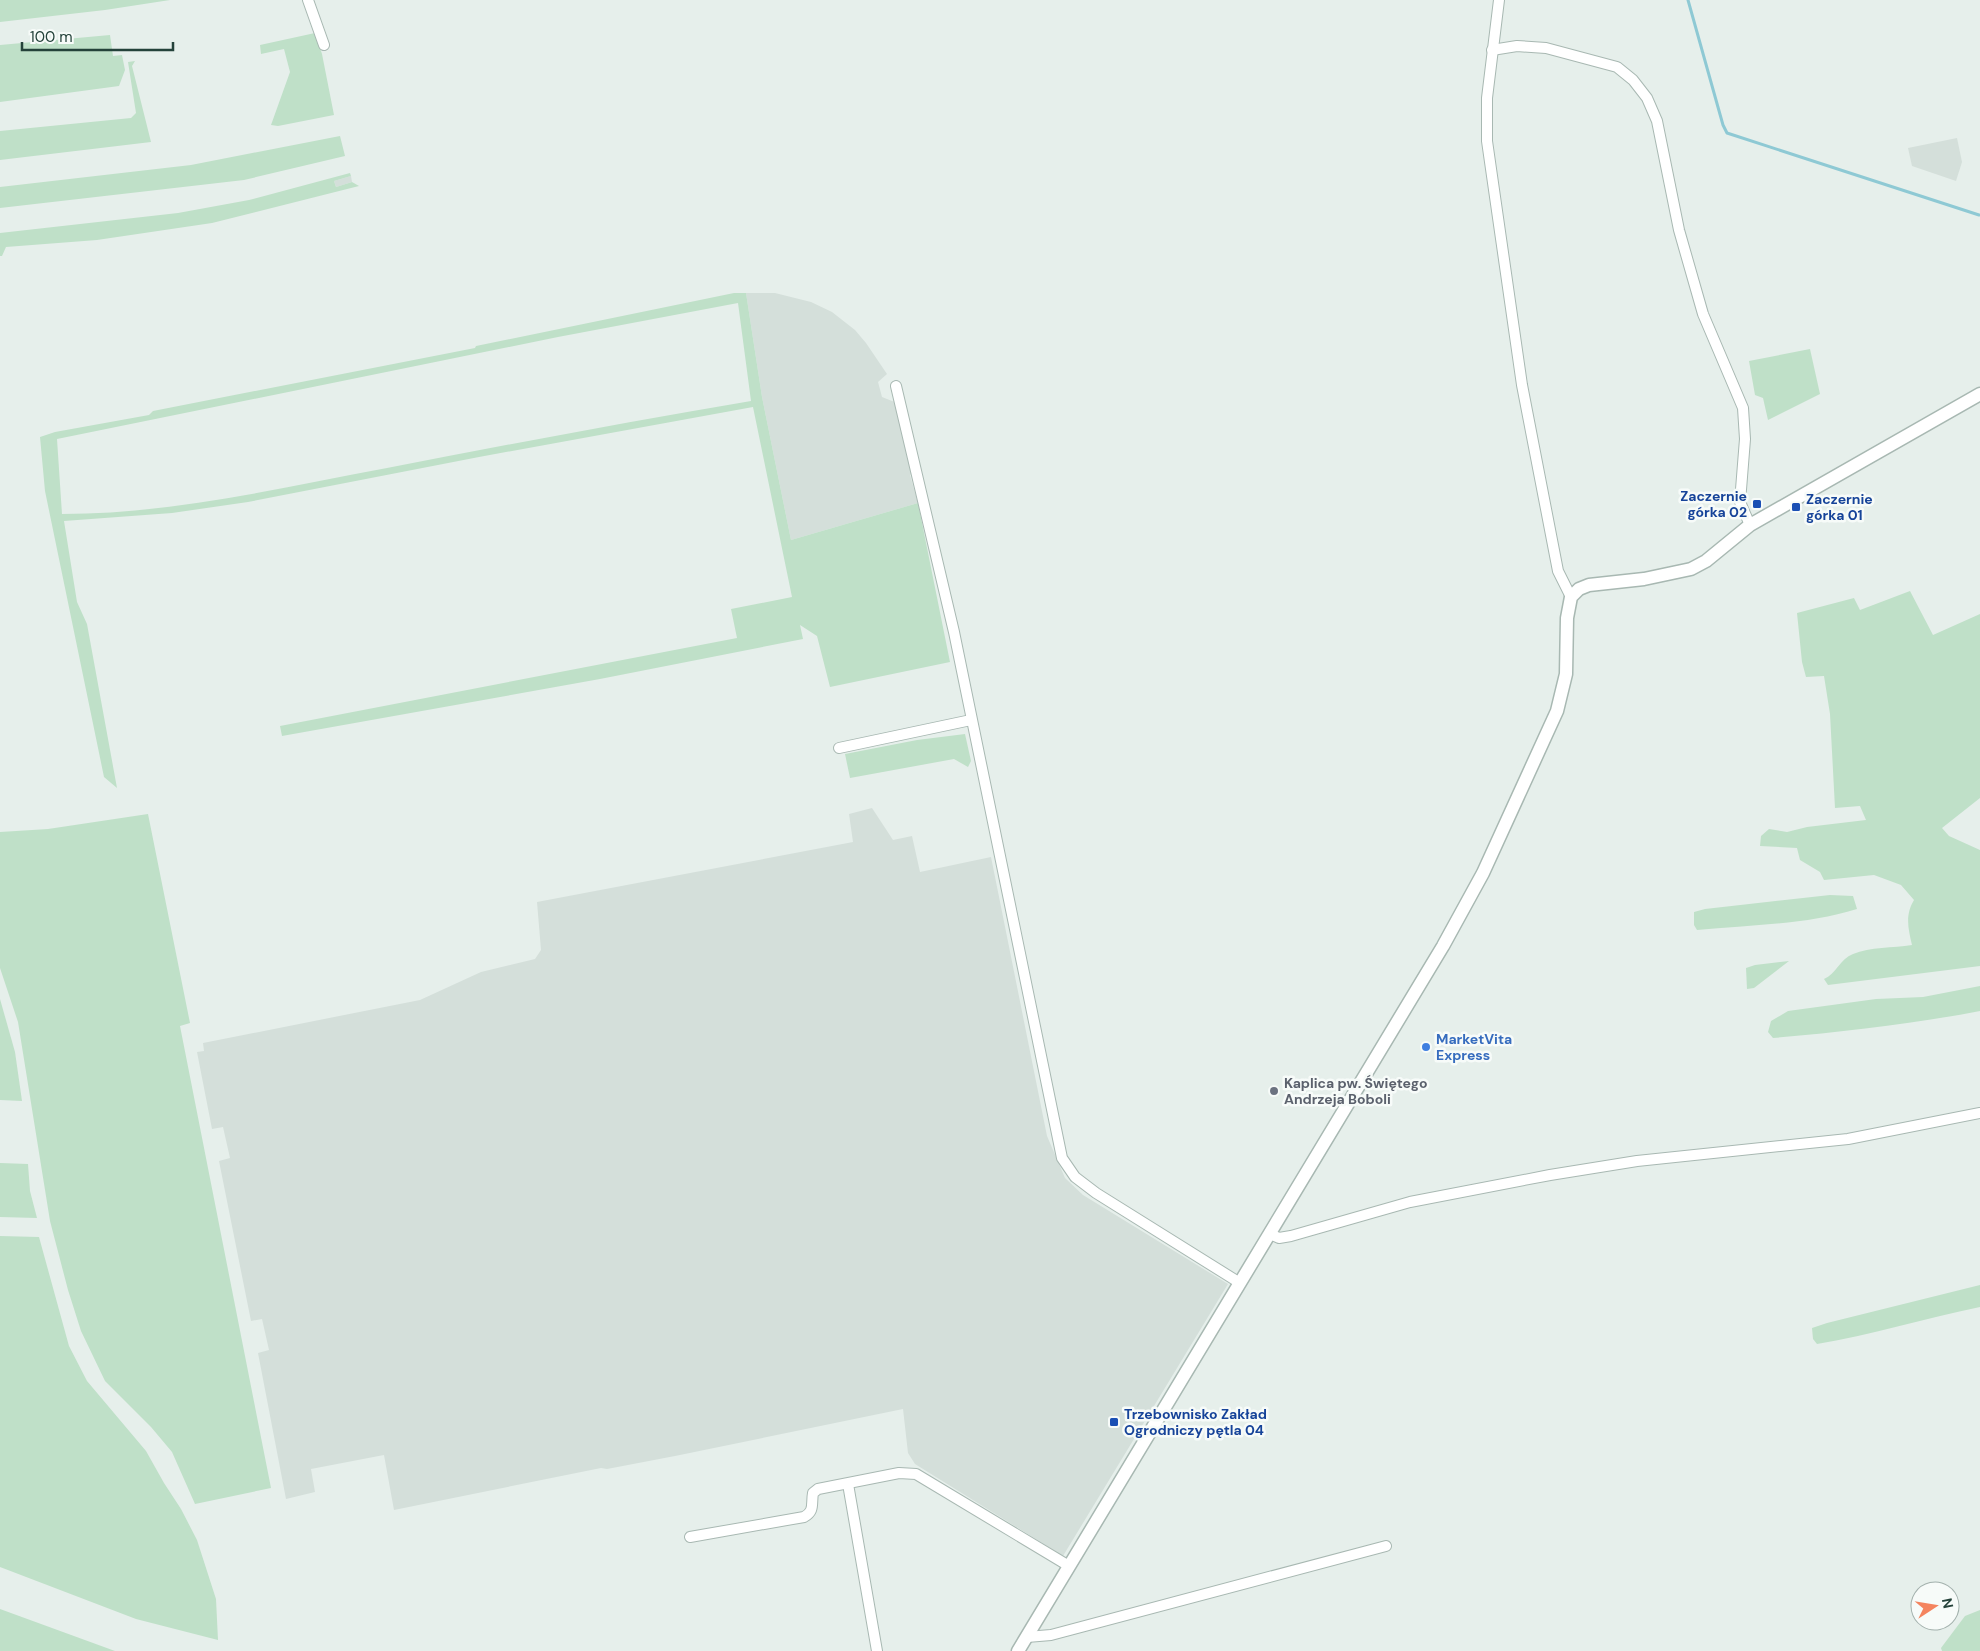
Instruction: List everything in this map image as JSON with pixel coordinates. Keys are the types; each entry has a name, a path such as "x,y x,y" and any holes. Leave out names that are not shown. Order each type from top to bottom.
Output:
{"street":[{"path":"308,0 324,45"},
{"path":"1018,1651 1443,946 1483,873 1515,808 1557,711 1566,674 1567,618 1571,597 1558,571 1522,385 1487,141 1487,98 1499,0"},
{"path":"1492,50 1517,46 1546,48 1617,67 1633,80 1647,98 1657,121 1678,230 1702,314 1742,408 1744,448 1740,502 1750,525"},
{"path":"896,386 954,632 1062,1158 1076,1177 1096,1193 1240,1283"},
{"path":"1571,597 1580,589 1589,585 1644,580 1691,570 1750,525 1980,394"},
{"path":"839,748 971,720"},
{"path":"1270,1234 1279,1238 1291,1236 1410,1202 1611,1164 1848,1139 1980,1112"},
{"path":"690,1537 804,1517 810,1514 813,1509 813,1493 818,1489 899,1473 916,1474 1070,1566"},
{"path":"848,1484 877,1651"},
{"path":"1027,1637 1051,1635 1386,1546"}],"shaded area":[{"path":"1957,138 1962,162 1956,181 1912,166 1908,148"},
{"path":"351,176 352,182 336,187 334,181"},
{"path":"746,293 775,293 811,302 832,312 855,330 866,343 887,374 878,382 882,397 897,403 912,473 910,475 918,503 791,540 762,397"},
{"path":"872,808 893,840 912,836 920,872 991,857 1047,1136 1065,1178 1083,1195 1228,1284 1063,1556 915,1464 908,1453 903,1409 675,1456 607,1469 601,1468 394,1510 384,1455 311,1469 315,1492 286,1499 258,1353 269,1350 262,1319 251,1321 219,1161 230,1158 223,1127 212,1129 197,1052 204,1051 203,1043 420,1000 481,972 535,959 541,950 537,902 853,842 849,814"}],"green space":[{"path":"0,0 170,0 105,10 0,22"},
{"path":"315,33 322,54 334,115 278,126 271,125 290,72 284,49 261,54 260,45"},
{"path":"110,35 113,56 122,55 125,70 119,86 0,102 0,45"},
{"path":"135,61 132,66 151,142 0,160 0,131 131,118 136,113 128,62"},
{"path":"340,136 345,156 244,180 0,208 0,187 191,165"},
{"path":"350,173 351,176 334,181 336,187 352,182 359,186 212,223 97,240 6,247 2,256 0,256 0,233 178,213 249,200"},
{"path":"734,293 746,293 762,397 791,540 918,503 950,662 830,687 817,636 800,625 803,639 600,679 282,736 280,726 737,638 731,609 792,597 753,407 479,457 248,502 172,513 64,521 77,602 87,624 117,788 104,777 45,491 40,437 55,432 149,415 153,411 475,348 476,346","holes":["738,303 751,401 185,505 144,510 62,514 57,439 558,337"]},
{"path":"1810,349 1820,394 1768,420 1763,398 1755,395 1749,361"},
{"path":"1910,591 1933,635 1980,614 1980,798 1942,828 1949,836 1980,850 1980,966 1828,985 1824,979 1853,954 1874,949 1912,945 1908,916 1914,900 1901,885 1874,875 1824,880 1820,872 1800,860 1797,848 1760,846 1761,836 1769,829 1787,832 1807,827 1866,820 1860,806 1835,808 1830,714 1824,676 1806,677 1802,662 1797,613 1854,598 1860,610"},
{"path":"965,734 971,761 968,767 954,759 850,778 845,754 917,740"},
{"path":"148,814 190,1023 180,1026 271,1488 195,1504 172,1452 151,1427 105,1381 81,1331 50,1221 18,1022 0,968 0,832 48,829"},
{"path":"1830,895 1853,896 1857,909 1818,918 1777,924 1697,930 1694,925 1694,912 1705,909"},
{"path":"1789,961 1754,988 1747,989 1746,968 1755,965"},
{"path":"1980,986 1980,1011 1903,1024 1825,1033 1773,1038 1768,1032 1771,1021 1788,1011 1876,999 1923,997"},
{"path":"0,999 15,1052 22,1101 0,1100"},
{"path":"0,1163 28,1164 30,1191 37,1218 0,1217"},
{"path":"0,1236 39,1237 69,1346 87,1381 146,1451 181,1509 197,1540 216,1599 218,1640 136,1619 0,1567"},
{"path":"1980,1285 1980,1307 1838,1340 1817,1344 1813,1339 1812,1328 1827,1323"},
{"path":"0,1609 115,1651 0,1651"},
{"path":"1980,1610 1980,1651 1942,1651 1941,1648 1954,1631 1960,1631 1960,1623 1965,1616"}],"waterway":[{"path":"1688,0 1723,125 1727,133 1979,215"}],"place":[{"name":"Zaczernie górka 02","path":"1757,504"},
{"name":"Zaczernie górka 01","path":"1796,507"},
{"name":"MarketVita Express","path":"1426,1047"},
{"name":"Kaplica pw. Świętego Andrzeja Boboli","path":"1274,1091"},
{"name":"Trzebownisko Zakład Ogrodniczy pętla 04","path":"1114,1422"}]}
